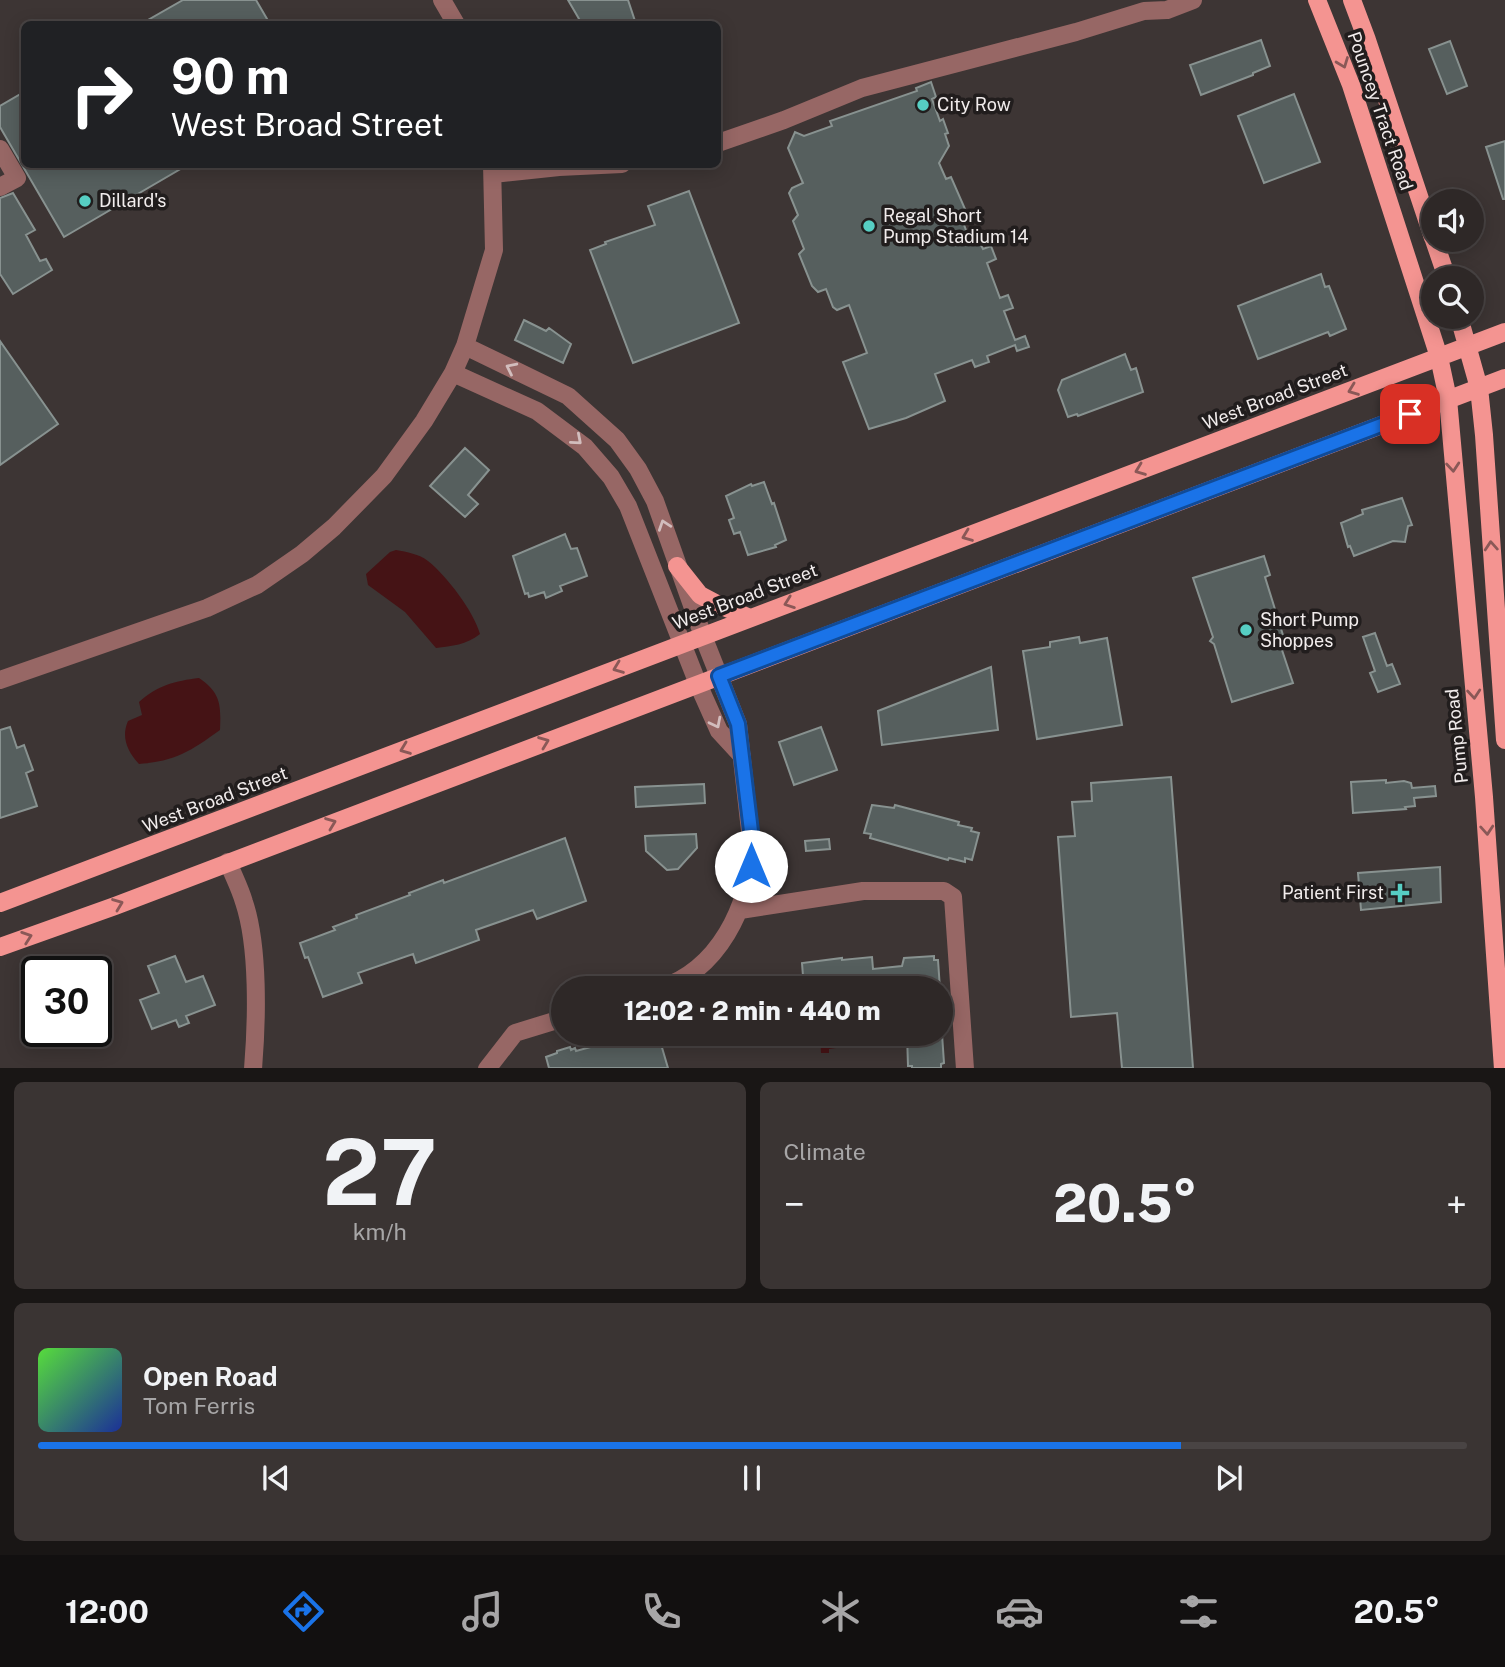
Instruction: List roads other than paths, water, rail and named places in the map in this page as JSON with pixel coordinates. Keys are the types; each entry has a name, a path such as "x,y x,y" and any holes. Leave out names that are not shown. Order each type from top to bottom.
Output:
{"main road":[{"name":"Pouncey Tract Road","path":"1317,0 1351,85 1439,357 1448,399"},
{"name":"Pouncey Tract Road","path":"1352,0 1421,200"},
{"path":"1464,329 1479,388 1499,579 1505,740"},
{"name":"West Broad Street","path":"0,903 1505,332"},
{"path":"0,947 1505,378"},
{"name":"Pump Road","path":"1448,399 1484,797 1503,1068"},
{"path":"677,566 700,595 750,618"}],"street":[{"path":"442,0 454,21"},
{"path":"721,142 784,121 862,88 1076,32 1150,5 1167,10 1193,0"},
{"path":"0,149 17,178 0,187"},
{"path":"0,680 226,601 283,568 334,527 384,476 424,421 453,373 465,346 494,250 493,169 526,168"},
{"path":"465,346 568,396 617,440 638,469 655,501 703,636 738,724 752,848 751,866 740,910 712,957 705,962 682,966 676,976"},
{"path":"453,373 537,411 569,433 600,463 628,506 681,644 719,732 742,756"},
{"path":"228,862 244,902 250,930 256,1027 253,1068"},
{"path":"740,910 863,891 944,891 953,897 965,1068"},
{"path":"488,1068 515,1033 551,1022"}],"place":[{"name":"City Row","path":"923,105"},
{"name":"Dillard's","path":"85,201"},
{"name":"Regal Short Pump Stadium 14","path":"869,226"},
{"name":"Short Pump Shoppes","path":"1246,630"},
{"name":"Patient First","path":"1400,893"}]}
